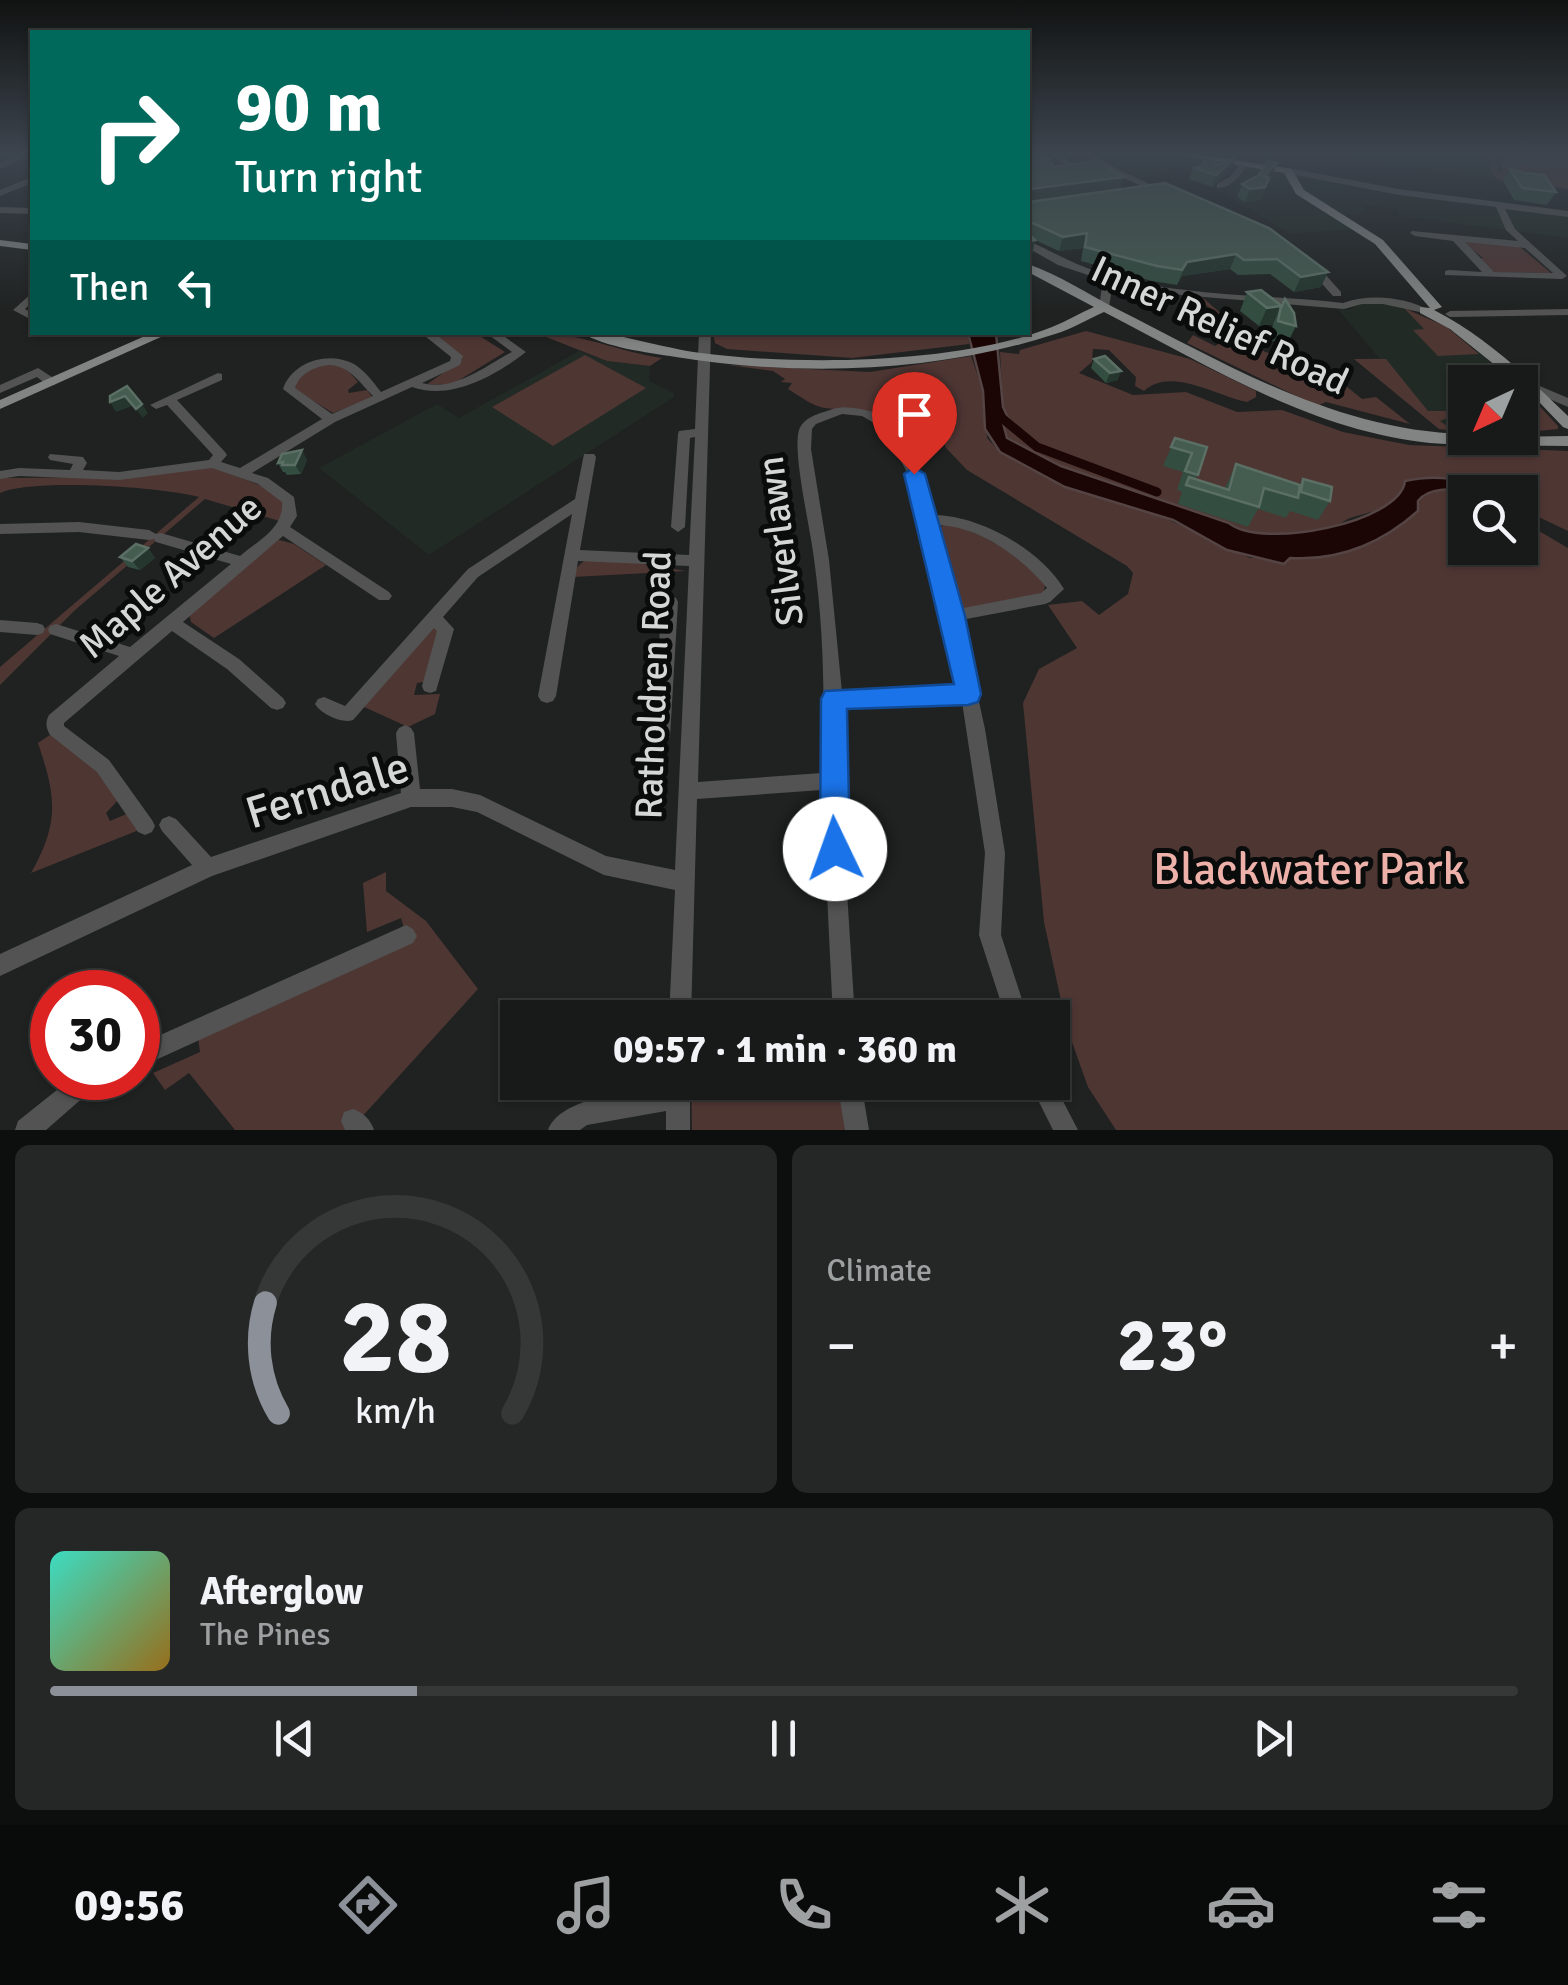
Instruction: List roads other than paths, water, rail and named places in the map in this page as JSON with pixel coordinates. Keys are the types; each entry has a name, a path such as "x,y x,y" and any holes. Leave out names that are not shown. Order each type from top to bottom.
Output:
{"main road":[{"path":"1323,207 1379,242 1430,309 1430,316 1448,317 1504,365"},
{"path":"0,243 30,246"},
{"name":"Inner Relief Road","path":"1030,269 1276,395 1350,422 1429,438 1568,441"},
{"path":"597,335 638,346 704,355 848,366 948,355 1012,342 1061,330 1104,308"},
{"path":"1088,318 1116,320 1151,338 1191,351"},
{"path":"0,404 159,335"},
{"path":"1538,395 1568,424"}],"street":[{"path":"1500,207 1511,230 1565,278"},
{"path":"1512,207 1568,214"},
{"path":"0,210 30,210"},
{"path":"1414,234 1525,245"},
{"path":"1456,238 1491,274"},
{"path":"1030,245 1062,264 1109,278 1250,299 1333,298 1344,306 1351,301 1396,302 1430,309"},
{"path":"1296,254 1329,281 1333,298"},
{"path":"1544,262 1568,262"},
{"path":"1449,274 1565,278"},
{"path":"1104,308 1109,278"},
{"path":"30,298 18,310 30,316"},
{"path":"1448,317 1549,312 1566,318"},
{"path":"242,473 313,428 414,384 458,360 429,335"},
{"path":"414,384 425,389 450,387 520,352 494,335"},
{"name":"Ratholdren Road","path":"680,1000 704,335"},
{"path":"331,419 311,401 293,393 288,384 290,379 310,367 333,362 350,366 372,388 350,392"},
{"path":"0,389 38,372 52,382"},
{"path":"214,464 220,455 162,402 218,377"},
{"path":"1538,390 1568,403"},
{"name":"Silverlawn","path":"843,1000 832,781 834,699 822,560 804,448 806,429 812,421 819,415 844,410 865,412 888,424 906,454 928,520 968,694 995,853 990,935 1011,1000"},
{"path":"678,527 684,434 699,433"},
{"path":"54,457 78,460 74,476"},
{"path":"547,696 588,457"},
{"name":"Maple Avenue","path":"0,475 140,474 214,464 274,486 289,500 290,516 282,530 59,714 54,726 103,766 145,826"},
{"path":"324,704 346,715 473,574 581,500"},
{"path":"928,520 972,525 1049,576 1056,590 1045,598 952,616"},
{"path":"0,528 79,527 155,536 243,562"},
{"path":"282,530 384,596"},
{"path":"572,554 695,561"},
{"path":"662,736 670,602"},
{"path":"430,686 446,629 445,624 433,618"},
{"path":"171,622 233,664 277,704"},
{"path":"0,626 36,629"},
{"path":"56,630 132,654"},
{"path":"668,660 692,661"},
{"path":"834,699 968,694"},
{"path":"405,733 411,798"},
{"path":"687,791 832,781"},
{"name":"Ferndale","path":"0,964 208,868 411,798 452,798 480,804 604,865 683,882"},
{"path":"168,825 208,868"},
{"path":"160,1047 406,936"},
{"path":"27,1130 63,1100"},
{"path":"560,1130 582,1114 638,1100"},
{"path":"678,1100 678,1130"},
{"path":"852,1100 857,1130"},
{"path":"1050,1100 1066,1130"}],"waterway":[{"path":"997,414 1037,447 1157,492"}],"park label":[{"name":"Blackwater Park","path":"1309,868"}]}
